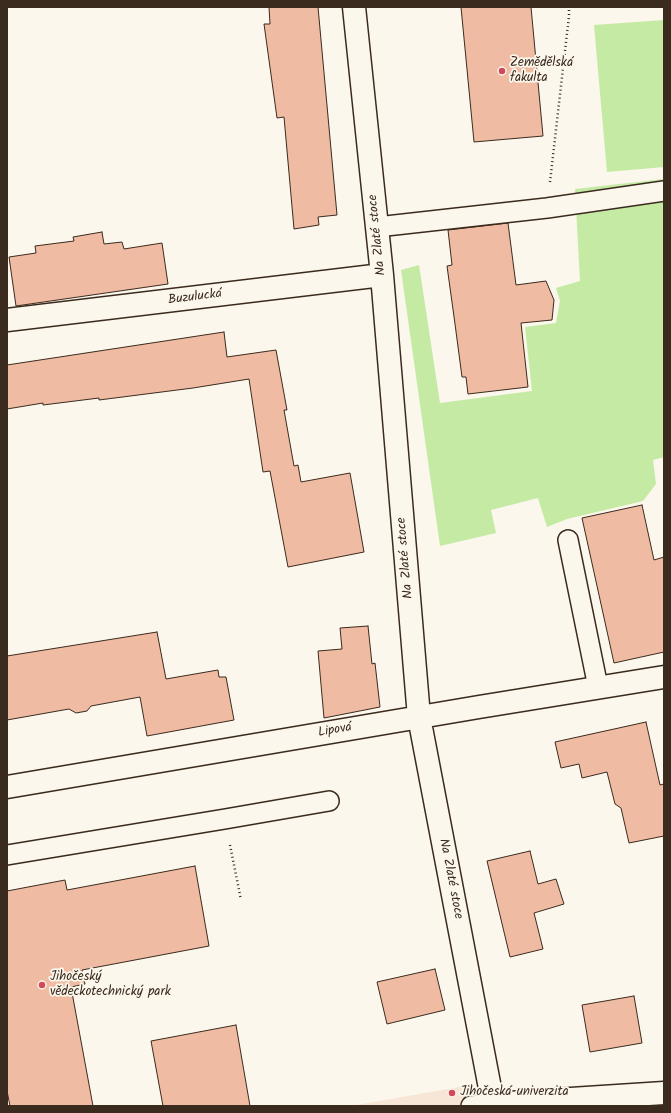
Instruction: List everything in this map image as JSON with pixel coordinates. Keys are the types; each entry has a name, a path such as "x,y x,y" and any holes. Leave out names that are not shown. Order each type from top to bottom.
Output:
{"street":[{"name":"Na Zlaté stoce","path":"354,7 382,275 419,717 493,1104"},
{"name":"Buzulucká","path":"7,320 382,275"},
{"name":"Lipová","path":"7,787 664,677"},
{"path":"493,1104 664,1093"}],"lane":[{"path":"377,227 547,208 664,191"},
{"path":"568,540 598,687"},
{"path":"7,855 329,801"},
{"path":"471,1106 493,1104"}],"path":[{"path":"547,208 569,7"},
{"path":"225,819 241,900"}],"shaded area":[{"name":"Jihočeská univerzita","path":"465,1086 493,1104 664,1099 664,1106 351,1106"}],"green space":[{"path":"664,20 664,167 607,172 594,25"},
{"path":"664,179 664,457 653,460 656,484 643,501 567,519 547,527 538,498 491,510 496,533 440,546 401,270 419,265 440,403 532,391 525,327 556,323 560,301 556,288 580,281 575,189"}],"building":[{"path":"269,7 318,7 337,215 318,217 319,225 294,229 284,117 277,118 264,24 270,24"},
{"name":"Zemědělská fakulta","path":"461,7 531,7 543,136 474,142"},
{"path":"508,223 516,285 546,281 554,300 552,320 521,323 528,387 468,394 466,377 462,377 447,266 452,265 448,230"},
{"path":"102,232 104,244 122,242 124,249 162,243 168,284 16,306 9,257 36,253 35,246 74,241 73,237"},
{"path":"224,332 227,357 276,350 287,410 284,410 294,466 298,465 301,482 350,473 364,552 288,567 270,471 263,472 249,379 99,400 99,398 43,405 43,403 7,409 7,365"},
{"path":"642,505 654,560 664,557 664,652 614,663 582,518"},
{"path":"368,626 372,664 375,663 380,707 324,718 318,651 342,649 340,628"},
{"path":"157,632 166,679 218,670 219,677 226,677 234,720 147,736 140,697 91,706 87,711 76,713 69,709 7,720 7,656"},
{"path":"646,722 660,785 664,784 664,836 629,843 621,808 615,804 607,772 582,778 579,764 561,768 555,742"},
{"path":"530,851 538,884 556,879 564,904 534,913 543,949 510,957 487,861"},
{"name":"Jihočeský vědeckotechnický park","path":"195,866 209,946 82,970 85,984 71,987 93,1106 10,1106 7,1091 7,891 65,880 67,890"},
{"path":"435,969 445,1010 387,1024 377,982"},
{"path":"634,996 642,1043 590,1052 582,1005"},
{"path":"236,1025 250,1106 163,1106 151,1041"}],"place":[{"name":"Zemědělská fakulta","path":"502,71"},
{"name":"Jihočeský vědeckotechnický park","path":"42,985"},
{"name":"Jihočeská univerzita","path":"452,1093"}]}
